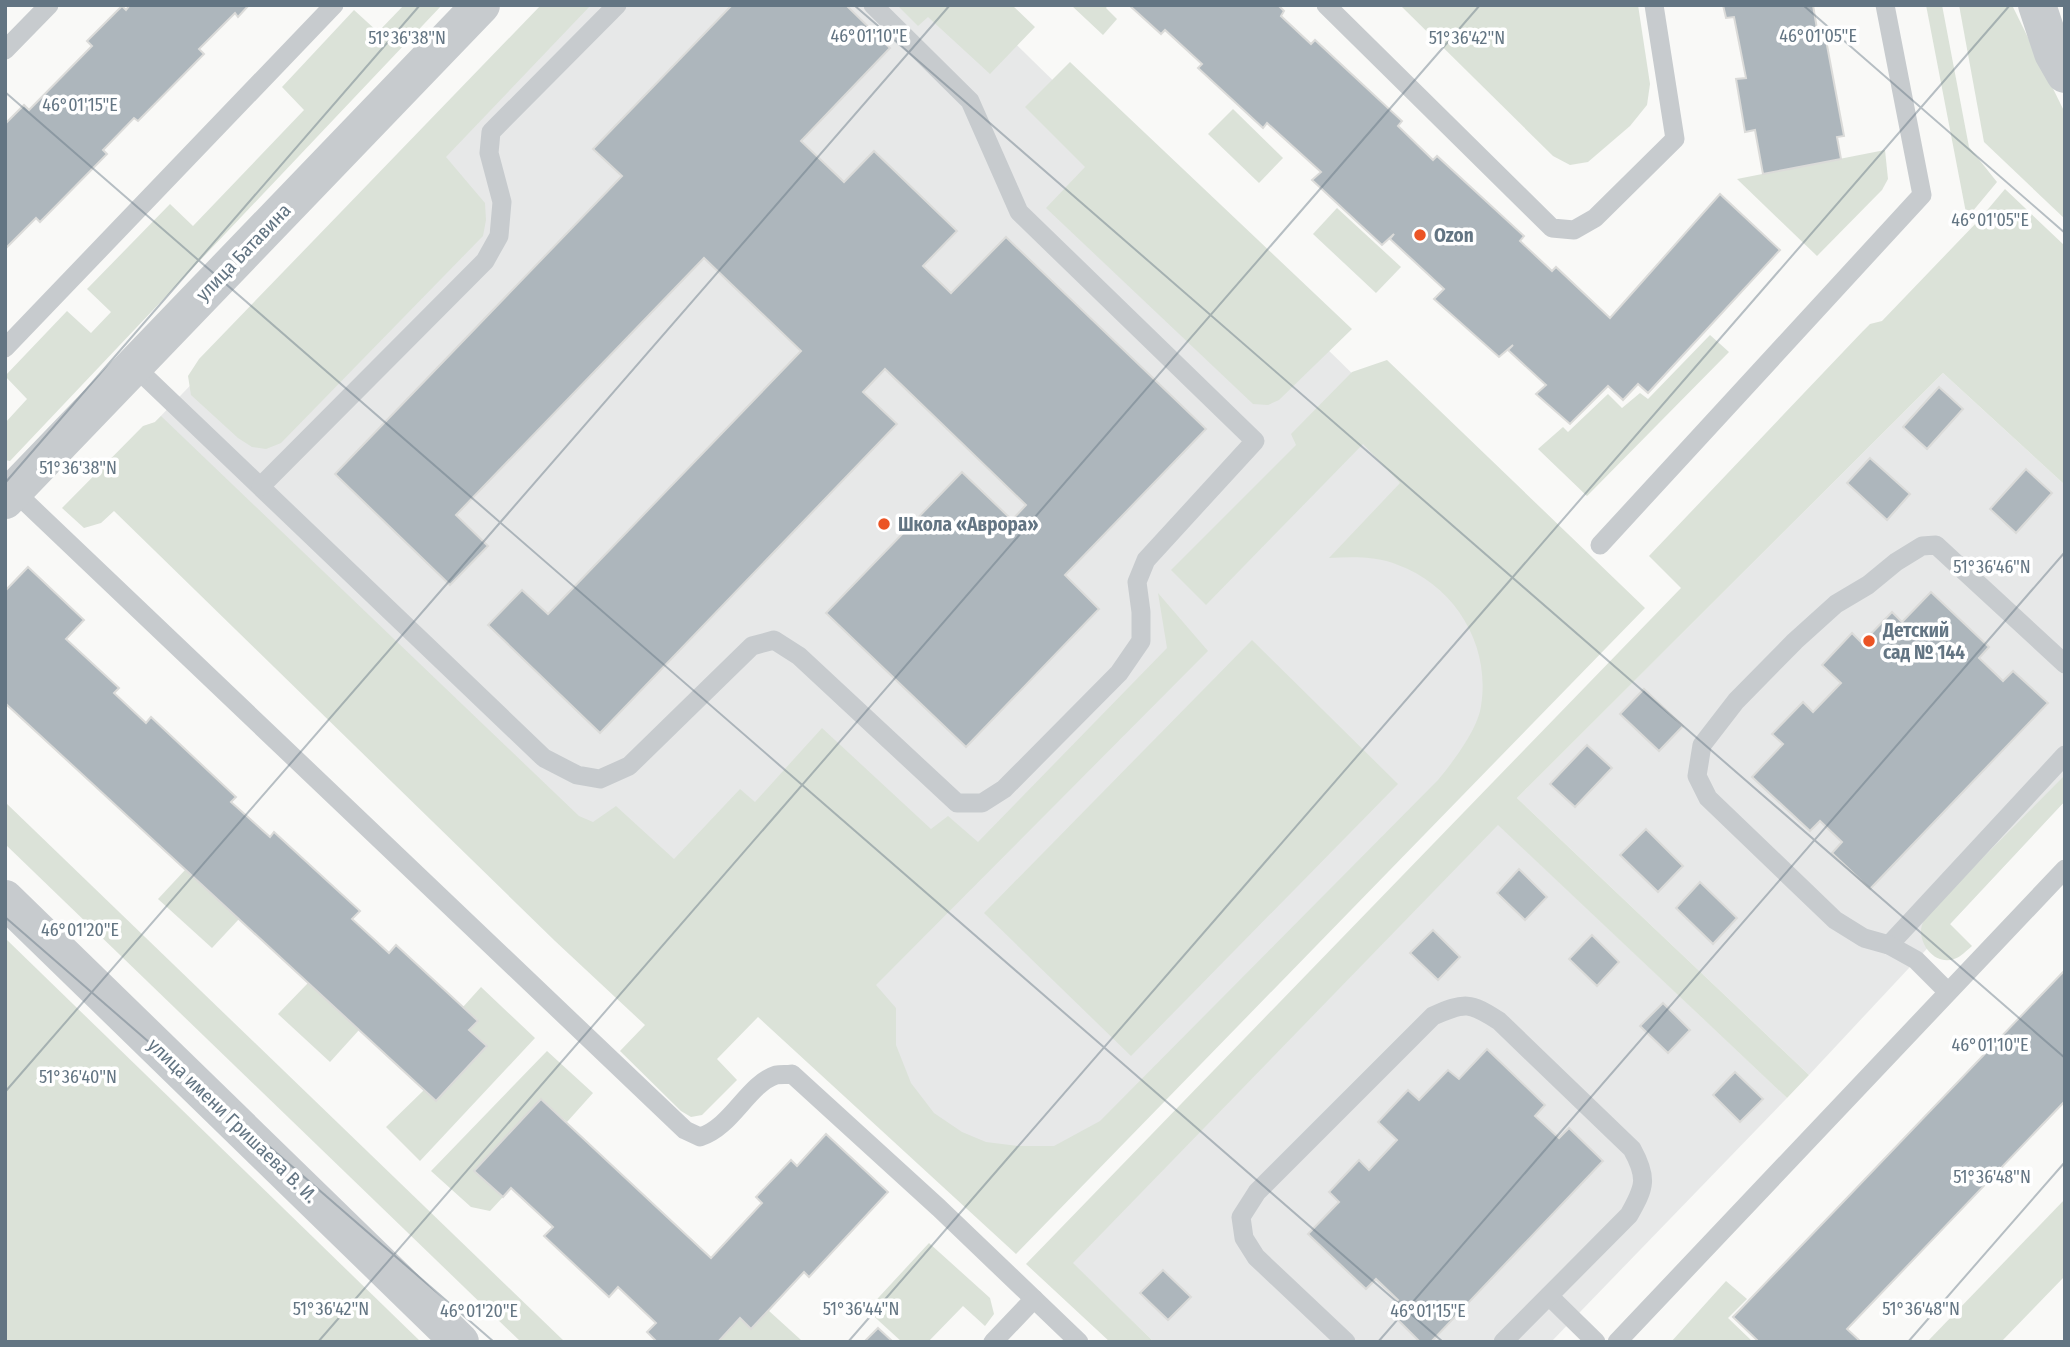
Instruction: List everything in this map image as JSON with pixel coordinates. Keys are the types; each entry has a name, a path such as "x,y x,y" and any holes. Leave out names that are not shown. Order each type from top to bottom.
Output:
{"street":[{"name":"улица Батавина","path":"9,496 481,5"},
{"path":"2037,5 2053,53 2065,74"},
{"name":"улица имени Гришаева В. И.","path":"5,899 460,1342"}],"lane":[{"path":"5,50 49,5"},
{"path":"5,348 334,5"},
{"path":"261,486 485,261 499,236 502,202 489,153 491,132 617,5"},
{"path":"134,366 544,758 577,775 600,779 629,766 752,646 774,640 799,656 957,803 982,803 1004,789 1119,673 1140,641 1141,612 1137,582 1146,560 1255,441 1019,212 970,101 873,5"},
{"path":"1326,5 1552,228 1574,230 1595,218 1675,139 1654,5"},
{"path":"1600,545 1922,195 1885,5"},
{"path":"9,496 685,1130 700,1138 714,1133 759,1086 775,1076 792,1074 1079,1342"},
{"path":"1948,992 1916,960 1889,945 1864,939 1835,920 1708,798 1697,776 1702,745 1736,701 1795,641 1836,604 1868,585 1896,562 1922,546 1936,545 2065,664"},
{"path":"1889,945 2065,755"},
{"path":"1617,1342 2065,869"},
{"path":"1346,1342 1256,1257 1244,1238 1241,1217 1257,1192 1433,1016 1457,1005 1478,1008 1499,1021 1632,1149 1642,1168 1643,1191 1629,1215 1503,1342"},
{"path":"1549,1297 1596,1342"},
{"path":"993,1342 1034,1299"}],"shaded area":[{"path":"404,5 442,5 10,461 5,460 5,423 27,399 5,376 67,311 91,333 111,312 87,289 170,204 193,226 304,110 282,87 354,10 378,32"},
{"path":"541,5 591,5 446,157 485,203 483,236 281,443 266,449 252,447 238,438 191,395 188,376 199,359"},
{"name":"Школа «Аврора»","path":"557,5 976,5 1610,626 1030,1226 706,950 155,422"},
{"path":"897,5 1012,5 1035,27 990,74 928,17 918,26"},
{"path":"1071,5 1108,5 1106,8 1117,19 1103,35"},
{"path":"1400,5 1638,5 1650,84 1647,105 1630,126 1588,162 1570,165 1553,156"},
{"path":"1926,5 1942,5 1969,147 1997,182 1967,218"},
{"path":"1959,5 2012,5 2065,113 2065,219 1984,142"},
{"path":"1070,62 1352,329 1279,400 1268,405 1253,404 1046,208 1085,167 1025,107"},
{"path":"1233,109 1283,158 1259,183 1208,134"},
{"path":"1885,150 1888,179 1882,190 1817,256 1737,179"},
{"path":"2005,189 2065,246 2065,485 1943,373 1517,798 1809,1075 1787,1098 1498,825 1073,1263 1154,1342 1110,1342 1026,1264 1681,588 1649,556 1863,331 1870,324 1882,321"},
{"path":"1337,208 1401,267 1376,293 1313,234"},
{"path":"1710,335 1729,352 1587,496 1538,449 1563,427 1568,432 1608,394 1622,408 1640,393 1648,399"},
{"path":"1387,360 1645,608 1016,1254 758,1017 717,1059 737,1080 702,1115 691,1117 681,1111 620,1051 645,1025 555,941 114,511 101,523 84,528 62,508 143,426 155,422 161,416 579,816 593,822 616,806 674,859 740,789 755,802 822,728 931,829 948,816 978,842 1167,648 1158,593 1208,651 876,985 896,1008 896,1045 911,1083 934,1113 962,1132 986,1142 1018,1146 1054,1146 1100,1121 1438,780 1475,725 1481,706 1483,683 1480,661 1465,620 1452,603 1436,587 1418,575 1390,562 1355,557 1329,558 1400,483 1363,444 1206,605 1171,570 1296,445 1291,434 1352,372"},
{"name":"Детский сад № 144","path":"1943,373 2065,485 2065,801 1809,1075 1517,798"},
{"path":"1252,640 1398,784 1131,1056 984,913"},
{"path":"2065,775 2065,801 1950,924 1972,946 1954,959 1942,960 1931,954 1921,931 1926,915"},
{"path":"5,802 565,1342 521,1342 5,844"},
{"path":"1498,824 1787,1098 1551,1342 1154,1342 1072,1263"},
{"path":"186,869 239,919 212,948 158,899"},
{"path":"5,938 421,1342 5,1342"},
{"path":"308,983 359,1030 330,1062 278,1014"},
{"path":"481,987 535,1038 420,1161 386,1127 424,1090 436,1101 487,1047 469,1030 478,1020 463,1007"},
{"path":"547,1051 593,1093 567,1122 541,1099 475,1170 503,1197 490,1211 471,1207 431,1171"},
{"path":"2065,1199 2065,1276 2001,1342 1927,1342"},
{"path":"929,1243 990,1298 994,1314 985,1326 963,1306 928,1342 902,1342 867,1310"},
{"path":"1726,1281 1747,1299 1728,1318 1753,1342 1671,1342"},
{"path":"768,1310 801,1340 718,1342 740,1318 751,1328"}],"building":[{"path":"130,5 249,5 238,17 235,13 199,49 204,54 138,121 134,118 103,150 107,154 40,222 36,218 5,249 5,124 24,105 29,110 92,46 87,41 122,6 126,10"},
{"path":"732,5 846,5 890,48 801,141 844,182 874,151 957,231 923,266 951,293 1006,237 1206,429 1065,575 1099,609 966,747 826,613 962,472 1012,520 1026,505 885,369 863,392 897,424 600,733 488,625 522,590 548,614 801,351 704,258 456,515 488,546 450,585 335,474 622,176 593,149"},
{"path":"1129,5 1278,5 1284,11 1281,16 1311,44 1315,40 1402,121 1398,126 1433,160 1437,156 1524,236 1520,241 1552,271 1556,267 1610,318 1720,194 1780,250 1648,393 1638,384 1623,400 1608,386 1570,424 1536,394 1546,385 1508,350 1513,345 1499,357 1434,299 1444,289 1390,239 1394,234 1382,245 1312,180 1321,172 1267,123 1263,128 1198,68 1202,64 1165,30 1161,34"},
{"path":"1723,5 1813,5 1819,41 1826,40 1844,136 1837,137 1841,159 1763,174 1755,130 1745,132 1736,79 1746,78 1734,17 1726,18"},
{"path":"1939,387 1963,409 1927,449 1903,427"},
{"path":"1870,458 1910,494 1887,520 1847,483"},
{"path":"2026,469 2052,493 2016,533 1990,509"},
{"path":"28,567 84,620 66,639 119,688 114,693 146,723 151,717 236,797 231,802 270,837 274,832 360,911 352,919 389,953 396,945 478,1021 469,1030 487,1046 436,1101 5,703 5,591"},
{"path":"1931,592 1989,647 1979,658 2003,681 2013,671 2048,703 1870,889 1832,853 1842,842 1820,821 1810,831 1752,777 1783,744 1772,734 1803,702 1813,712 1841,683 1822,665 1852,633 1862,643 1892,612 1902,622"},
{"path":"1644,689 1683,726 1659,751 1620,714"},
{"path":"1587,745 1612,768 1575,807 1550,784"},
{"path":"1646,829 1683,866 1658,892 1620,855"},
{"path":"1519,869 1547,897 1525,920 1497,893"},
{"path":"1700,882 1737,918 1713,944 1676,908"},
{"path":"1433,930 1460,957 1438,980 1410,953"},
{"path":"1592,935 1619,962 1597,986 1569,959"},
{"path":"2065,970 2065,1101 1847,1329 1861,1342 1759,1342 1733,1317"},
{"path":"1663,1003 1690,1030 1668,1053 1640,1026"},
{"path":"1487,1049 1545,1105 1535,1116 1559,1138 1569,1128 1603,1161 1431,1342 1420,1342 1388,1310 1398,1300 1376,1279 1366,1289 1308,1234 1339,1202 1329,1192 1359,1160 1369,1170 1397,1140 1378,1122 1408,1090 1419,1100 1448,1070 1459,1079"},
{"path":"1735,1072 1763,1099 1740,1122 1713,1095"},
{"path":"541,1099 711,1258 762,1203 756,1197 791,1160 797,1166 826,1134 888,1192 809,1277 804,1272 751,1329 740,1318 718,1342 657,1342 647,1332 656,1323 618,1287 609,1297 544,1236 553,1227 511,1188 503,1197 474,1171"},
{"path":"1163,1270 1191,1297 1168,1320 1140,1293"},
{"path":"878,1328 893,1342 864,1342"}],"place":[{"name":"Ozon","path":"1420,235"},
{"name":"Школа «Аврора»","path":"884,524"},
{"name":"Детский сад № 144","path":"1869,641"}]}
